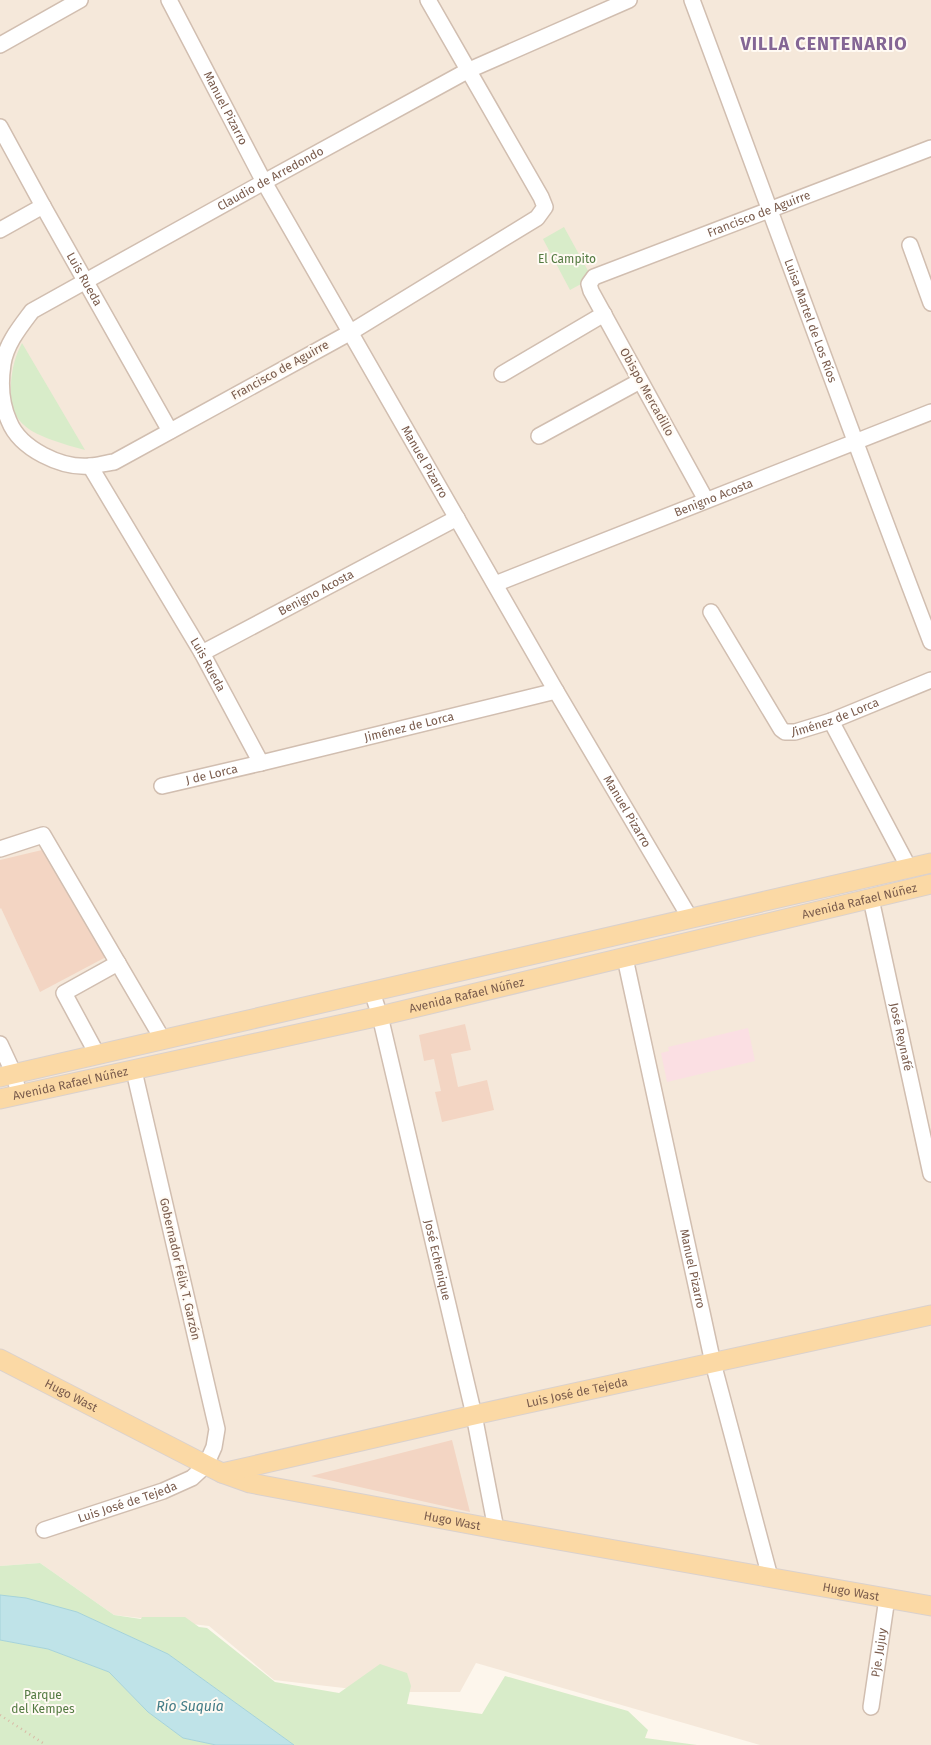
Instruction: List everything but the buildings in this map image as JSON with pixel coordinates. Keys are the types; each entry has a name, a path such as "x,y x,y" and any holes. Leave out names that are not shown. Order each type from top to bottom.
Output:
{"main road":[{"name":"Avenida Rafael Núñez","path":"7,1076 931,863"},
{"name":"Avenida Rafael Núñez","path":"0,1099 380,1016 931,884"},
{"name":"Luis José de Tejeda","path":"214,1469 931,1315"},
{"name":"Hugo Wast","path":"0,1358 214,1469 262,1486 496,1530 931,1606"}],"street":[{"path":"0,45 80,0"},
{"name":"Manuel Pizarro","path":"169,0 264,182 556,691 690,918"},
{"path":"428,0 468,71"},
{"name":"Claudio de Arredondo","path":"4,424 0,390 3,363 18,330 32,312 85,280 468,71 629,0"},
{"name":"Luisa Martel de Los Ríos","path":"692,0 854,441 931,642"},
{"name":"Francisco de Aguirre","path":"4,424 39,453 50,459 66,464 90,466 114,462 351,332 537,218 545,207 541,197 468,71"},
{"name":"Luis Rueda","path":"0,127 170,431"},
{"name":"Francisco de Aguirre","path":"589,284 594,277 931,148"},
{"path":"0,230 43,206"},
{"path":"910,245 931,303"},
{"name":"Obispo Mercadillo","path":"589,284 591,291 706,500"},
{"path":"502,374 604,314"},
{"path":"539,436 640,381"},
{"name":"Benigno Acosta","path":"495,584 931,412"},
{"name":"Luis Rueda","path":"90,466 202,653 261,763"},
{"name":"Benigno Acosta","path":"202,653 457,518"},
{"name":"Jiménez de Lorca","path":"711,612 781,729 785,732 795,732 830,721 931,680"},
{"name":"Jiménez de Lorca","path":"261,763 556,691"},
{"path":"830,721 909,868"},
{"name":"J de Lorca","path":"162,786 261,763"},
{"path":"0,849 43,835 163,1040"},
{"name":"José Reynafé","path":"871,899 931,1174"},
{"name":"Manuel Pizarro","path":"625,958 713,1363 770,1578"},
{"path":"97,1054 64,994 118,964"},
{"name":"José Echenique","path":"372,992 380,1016 474,1414 496,1530"},
{"path":"0,1044 7,1076 19,1096"},
{"name":"Gobernador Félix T. Garzón","path":"134,1071 216,1429 214,1469"},
{"name":"Luis José de Tejeda","path":"44,1530 163,1490 214,1469"},
{"name":"Pje. Jujuy","path":"871,1707 886,1598"}],"path":[{"path":"0,1715 46,1745"}],"shaded area":[{"path":"0,0 931,0 931,1745 760,1745 476,1663 460,1692 379,1692 274,1680 209,1626 114,1615 40,1563 0,1566"},
{"path":"748,1028 755,1061 667,1082 661,1053 669,1051 668,1047"}],"green space":[{"name":"El Campito","path":"564,227 592,278 570,290 543,239"},
{"path":"22,343 85,450 42,436 25,426 15,414 12,405 11,378"},
{"path":"40,1563 114,1615 141,1619 142,1617 185,1617 199,1627 207,1628 275,1682 339,1693 380,1664 407,1673 411,1686 407,1704 482,1714 505,1676 628,1711 648,1730 645,1738 697,1745 294,1745 168,1654 77,1612 0,1595 0,1566"},
{"name":"Parque del Kempes","path":"0,1640 48,1649 109,1672 148,1712 183,1738 216,1745 0,1745"}],"water":[{"name":"Río Suquía","path":"0,1595 26,1598 77,1612 168,1654 294,1745 216,1745 183,1738 148,1712 109,1672 48,1649 0,1640"}],"district":[{"name":"VILLA CENTENARIO","path":"824,44"}]}
